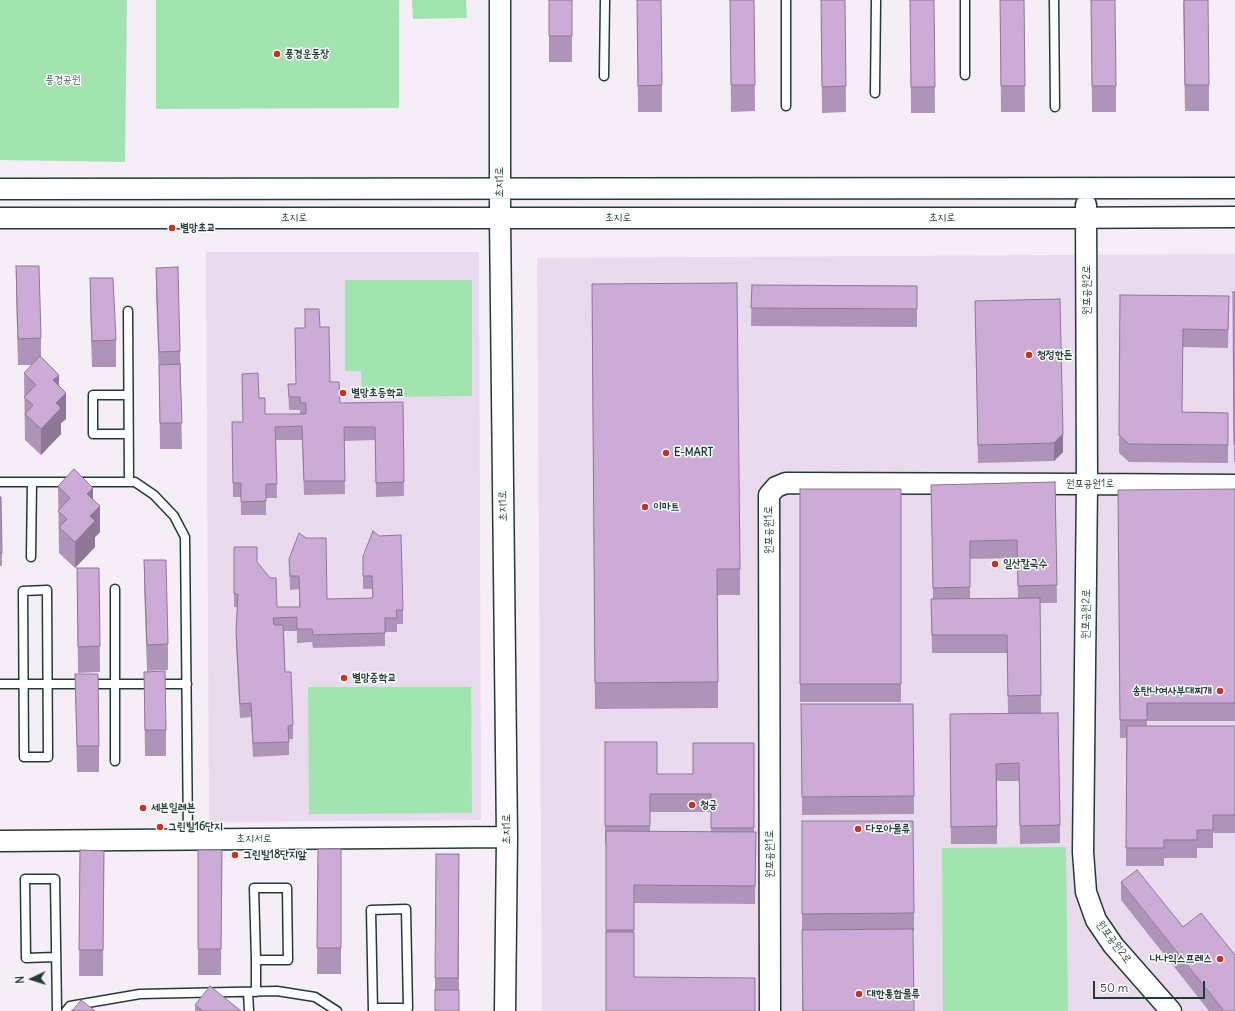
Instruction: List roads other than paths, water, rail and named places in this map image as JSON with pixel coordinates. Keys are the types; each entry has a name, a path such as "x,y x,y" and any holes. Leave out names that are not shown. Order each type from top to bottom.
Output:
{"street":[{"name":"초지1로","path":"500,0 500,218 507,837 505,1011"},
{"path":"0,189 1235,188"},
{"name":"원포공원2로","path":"1086,189 1087,484 1083,852 1086,892 1096,920 1113,945 1171,1011"},
{"name":"초지로","path":"0,218 1235,217"},
{"name":"원포공원1로","path":"770,1011 769,495 776,487 786,483 1235,485"},
{"name":"초지서로","path":"0,841 507,837"}],"lane":[{"path":"604,76 605,0"},
{"path":"786,0 786,106"},
{"path":"875,93 876,0"},
{"path":"965,0 965,75"},
{"path":"1054,0 1055,107"},
{"path":"128,311 129,482"},
{"path":"128,395 93,395 93,434 128,434"},
{"path":"0,482 135,482 154,495 174,516 185,537 188,839"},
{"path":"31,557 32,482"},
{"path":"115,588 115,761"},
{"path":"23,590 47,590 48,684 48,757 24,757 23,590"},
{"path":"0,684 187,684"},
{"path":"55,958 26,958 25,880 55,879 57,1011"},
{"path":"249,1011 256,960 254,888 286,888 288,960 256,960"},
{"path":"406,909 408,1008 373,1010 371,910 406,909"},
{"path":"66,1011 70,1006 140,994 277,991 315,997 337,1011"}],"place":[{"name":"풍경운동장","path":"277,54"},
{"name":"별망초교","path":"172,228"},
{"name":"청정한돈","path":"1029,355"},
{"name":"별망초등학교","path":"343,393"},
{"name":"E-MART","path":"666,453"},
{"name":"이마트","path":"645,507"},
{"name":"일산칼국수","path":"995,564"},
{"name":"별망중학교","path":"344,678"},
{"name":"송탄나여사부대찌개","path":"1220,691"},
{"name":"청궁","path":"692,805"},
{"name":"세븐일레븐","path":"143,808"},
{"name":"그린빌16단지","path":"160,827"},
{"name":"다모아물류","path":"858,829"},
{"name":"그린빌18단지앞","path":"235,855"},
{"name":"나나익스프레스","path":"1220,959"},
{"name":"대한통합물류","path":"859,994"}],"park label":[{"name":"풍경공원","path":"63,80"}]}
